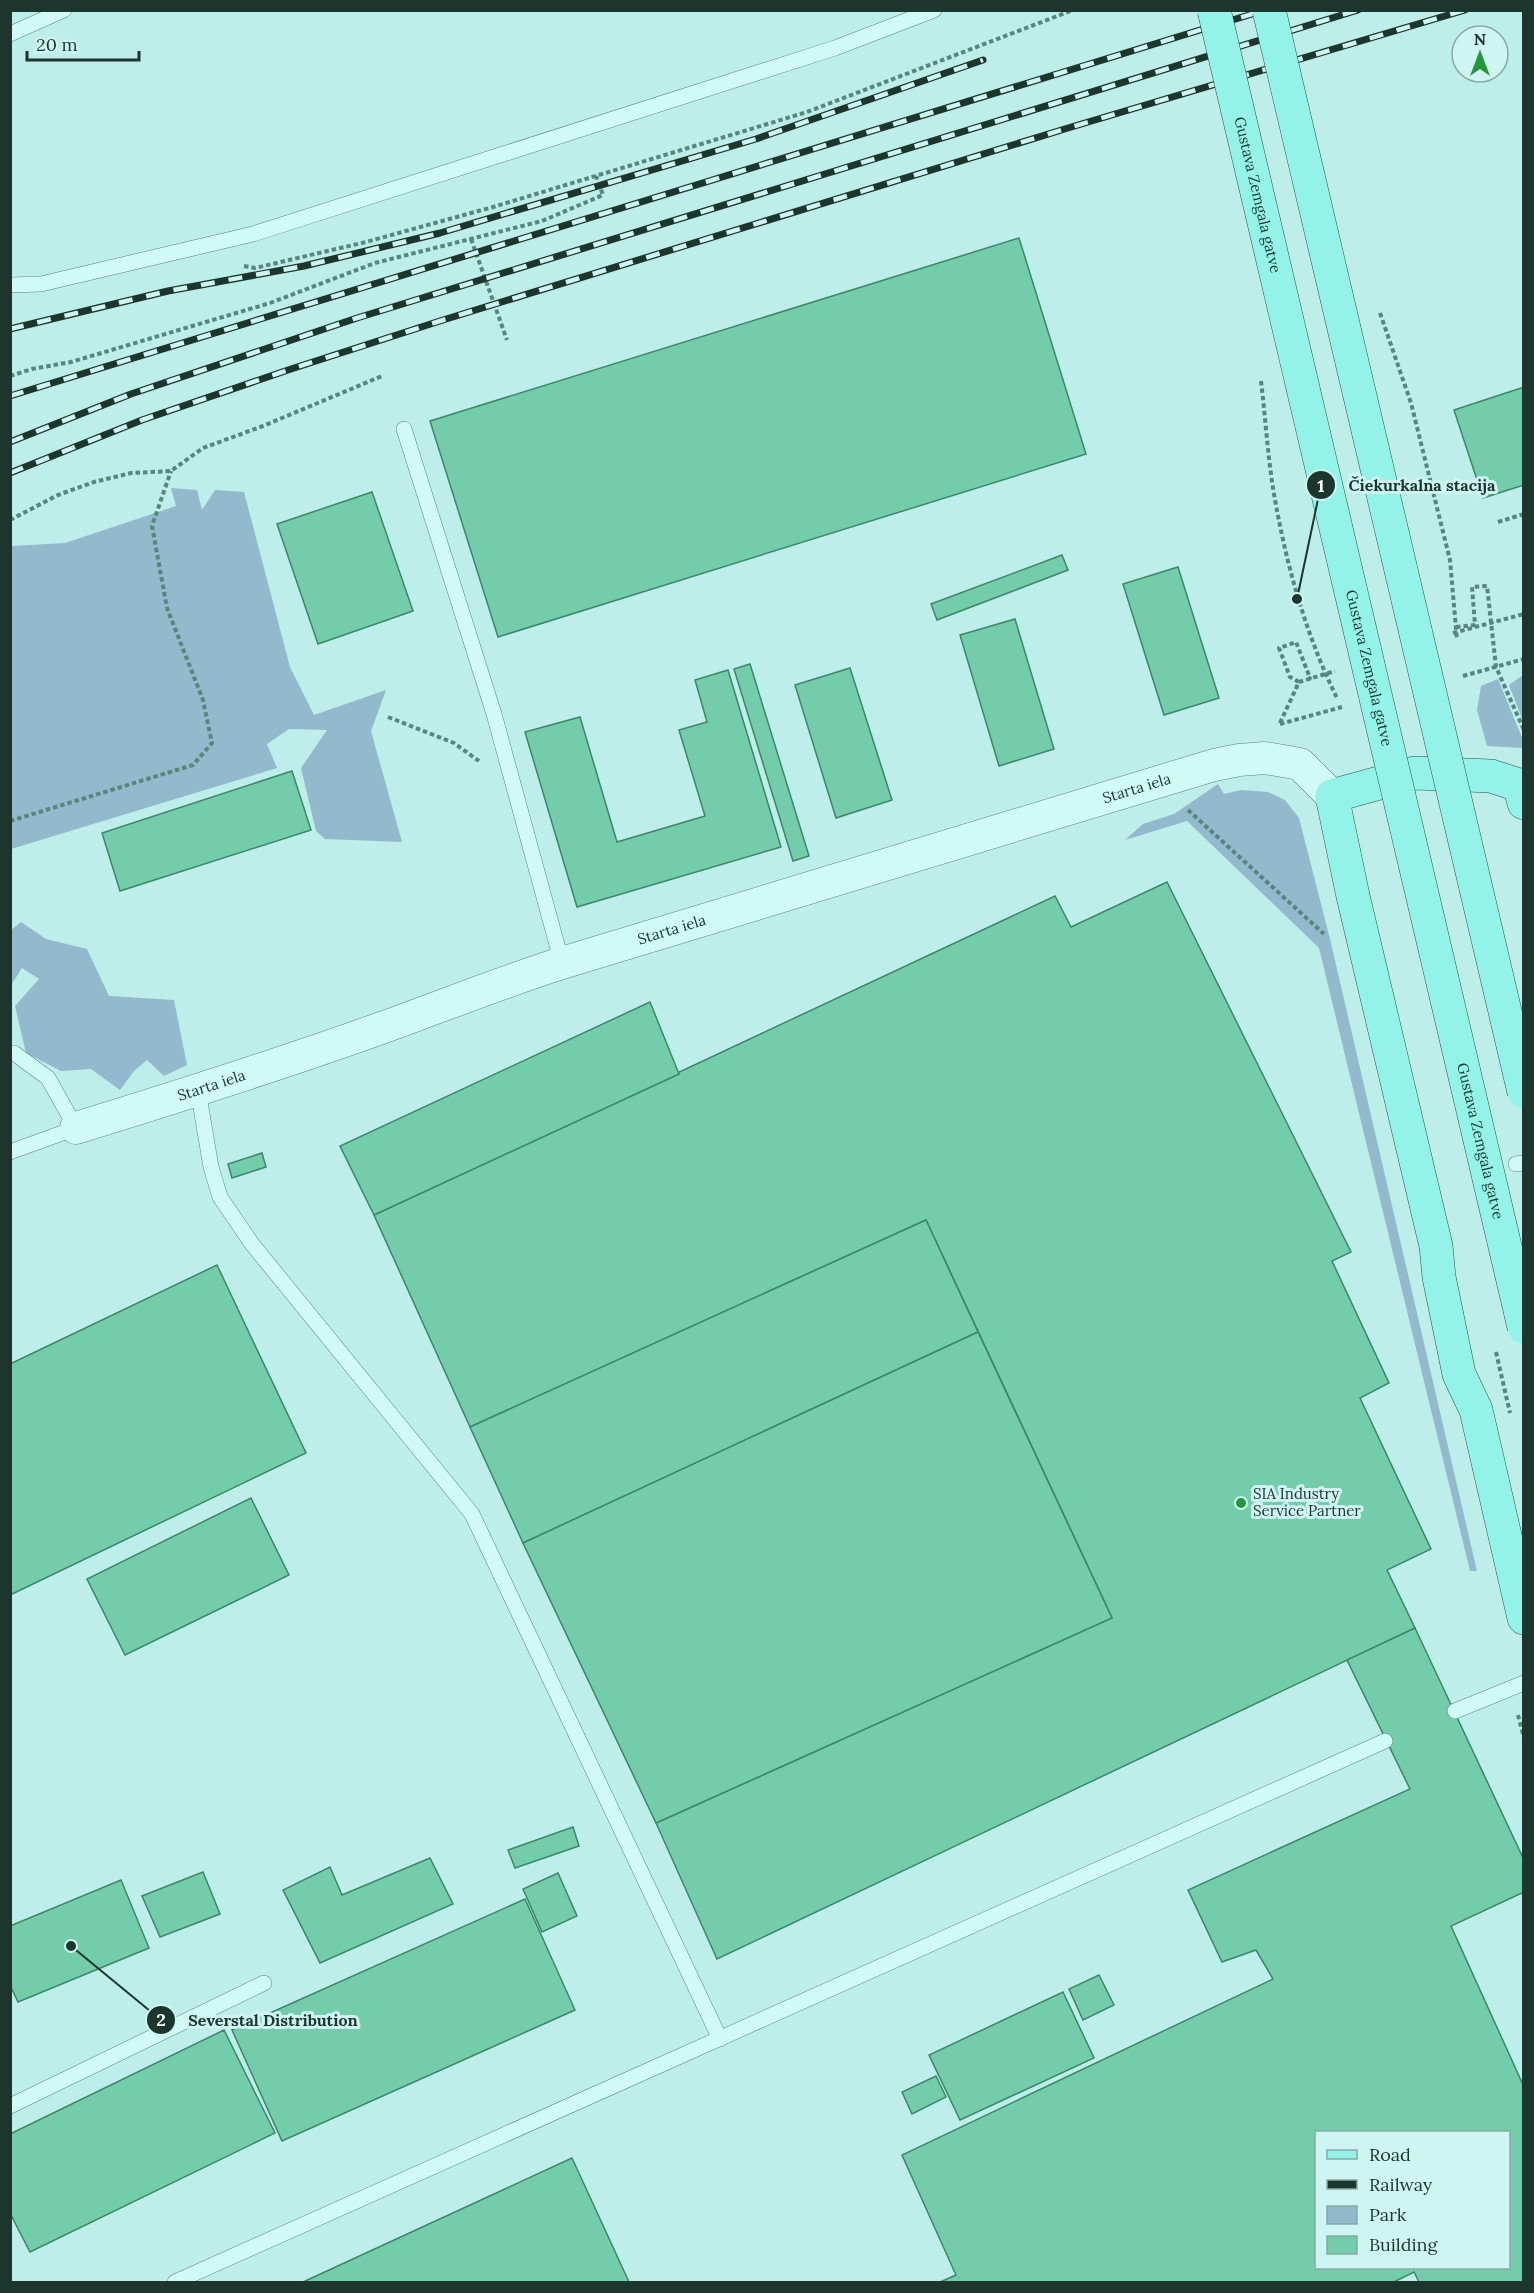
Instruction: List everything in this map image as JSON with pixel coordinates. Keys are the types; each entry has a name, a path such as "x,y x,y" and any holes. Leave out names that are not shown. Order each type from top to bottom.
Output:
{"main road":[{"name":"Gustava Zemgala gatve","path":"1214,10 1524,1327"},
{"path":"1269,10 1524,1092"},
{"path":"1522,790 1491,776 1415,773 1332,796 1353,896 1436,1246 1439,1277 1459,1374 1476,1410 1524,1618"}],"street":[{"name":"Starta iela","path":"76,1128 198,1090 562,963 1214,765 1265,758 1300,764 1332,796"}],"lane":[{"path":"10,34 64,10"},
{"path":"10,285 41,284 253,234 824,52 934,10"},
{"path":"404,429 494,714 562,963"},
{"path":"10,1054 14,1053 48,1078 76,1128"},
{"path":"198,1090 211,1167 220,1197 252,1244 472,1514 720,2039"},
{"name":"Starta iela","path":"10,1152 76,1128"},
{"path":"1455,1711 1524,1683"},
{"path":"175,2283 1385,1741"},
{"path":"10,2106 264,1983"}],"path":[{"path":"239,265 255,268 366,242 807,112 1072,10"},
{"path":"10,376 32,369 71,362 270,303 375,263 542,221 603,195 596,176"},
{"path":"471,239 507,340"},
{"path":"10,520 58,495 94,482 131,473 171,471 203,448 263,426 382,376"},
{"path":"10,821 193,765 212,742 203,700 167,608 152,526 171,471"},
{"path":"1498,522 1524,514"},
{"path":"1456,627 1475,625 1472,588 1487,586 1496,667 1524,730"},
{"path":"1491,624 1524,614"},
{"path":"1299,682 1290,677 1280,648 1296,642 1310,678 1324,673"},
{"path":"388,717 454,742 514,785"},
{"path":"1154,782 1185,807 1330,939"}],"green space":[{"path":"171,488 197,490 202,510 215,490 244,492 290,667 314,715 386,690 371,731 402,842 325,839 316,831 301,768 327,730 289,729 267,744 277,768 11,849 11,546 65,543 176,506"},
{"path":"1524,675 1523,721 1509,685"},
{"path":"1498,679 1523,740 1523,748 1487,746 1477,710 1481,686"},
{"path":"1218,784 1224,794 1241,790 1268,792 1285,800 1299,818 1330,939 1477,1571 1470,1571 1319,948 1187,821 1125,840 1143,824 1174,814"},
{"path":"21,922 46,939 87,949 109,996 174,1000 187,1065 164,1076 147,1060 134,1071 120,1090 91,1069 61,1071 26,1053 15,1006 39,979 22,968 11,985 11,930"}],"building":[{"path":"1019,238 1086,454 498,637 430,421"},
{"path":"1524,387 1524,485 1483,498 1454,410"},
{"path":"372,492 413,611 318,644 277,524"},
{"path":"1062,555 1068,570 937,620 931,604"},
{"path":"1178,567 1219,698 1164,715 1123,584"},
{"path":"1015,619 1054,749 999,766 960,635"},
{"path":"750,664 809,856 793,861 734,669"},
{"path":"850,668 892,800 836,818 795,685"},
{"path":"728,670 781,847 577,907 525,732 580,717 617,842 705,816 679,730 707,722 695,680"},
{"path":"292,771 311,830 120,891 102,833"},
{"path":"1167,882 1351,1252 1332,1261 1389,1383 1360,1398 1431,1549 1387,1570 1415,1628 717,1959 656,1823 1112,1618 926,1220 470,1427 374,1215 1055,896 1071,927"},
{"path":"650,1002 679,1074 374,1215 340,1146"},
{"path":"262,1153 266,1167 232,1178 228,1164"},
{"path":"926,1220 978,1332 523,1543 470,1427"},
{"path":"217,1265 306,1453 10,1595 10,1364"},
{"path":"978,1332 1112,1618 656,1823 523,1543"},
{"path":"251,1498 289,1575 125,1655 87,1579"},
{"path":"1415,1628 1524,1860 1524,1892 1451,1926 1524,2087 1524,2282 1419,2282 1414,2272 1394,2282 940,2282 956,2275 902,2155 1273,1979 1256,1950 1222,1962 1188,1890 1410,1789 1347,1660"},
{"path":"573,1827 579,1846 515,1868 508,1850"},
{"path":"430,1858 453,1904 320,1963 283,1890 330,1867 342,1895"},
{"path":"203,1872 220,1914 160,1937 142,1896"},
{"path":"558,1873 577,1916 542,1932 523,1889"},
{"path":"121,1880 149,1948 18,2002 10,1985 10,1926"},
{"path":"525,1899 575,2010 282,2141 232,2030"},
{"path":"1099,1975 1114,2005 1083,2020 1069,1989"},
{"path":"1063,1992 1094,2058 960,2120 929,2055"},
{"path":"224,2030 275,2133 30,2252 10,2213 10,2134"},
{"path":"936,2076 946,2097 912,2114 902,2092"},
{"path":"572,2158 629,2282 303,2282"}],"railway":[{"path":"10,396 1265,10"},
{"path":"10,442 131,394 357,318 1358,10"},
{"path":"10,473 142,420 443,320 1068,128 1465,10"},
{"path":"10,329 168,291 304,266 440,233 756,139 983,60"}],"place":[{"name":"Čiekurkalna stacija","path":"1297,599"},
{"name":"SIA Industry Service Partner","path":"1241,1503"},
{"name":"Severstal Distribution","path":"71,1946"}]}
